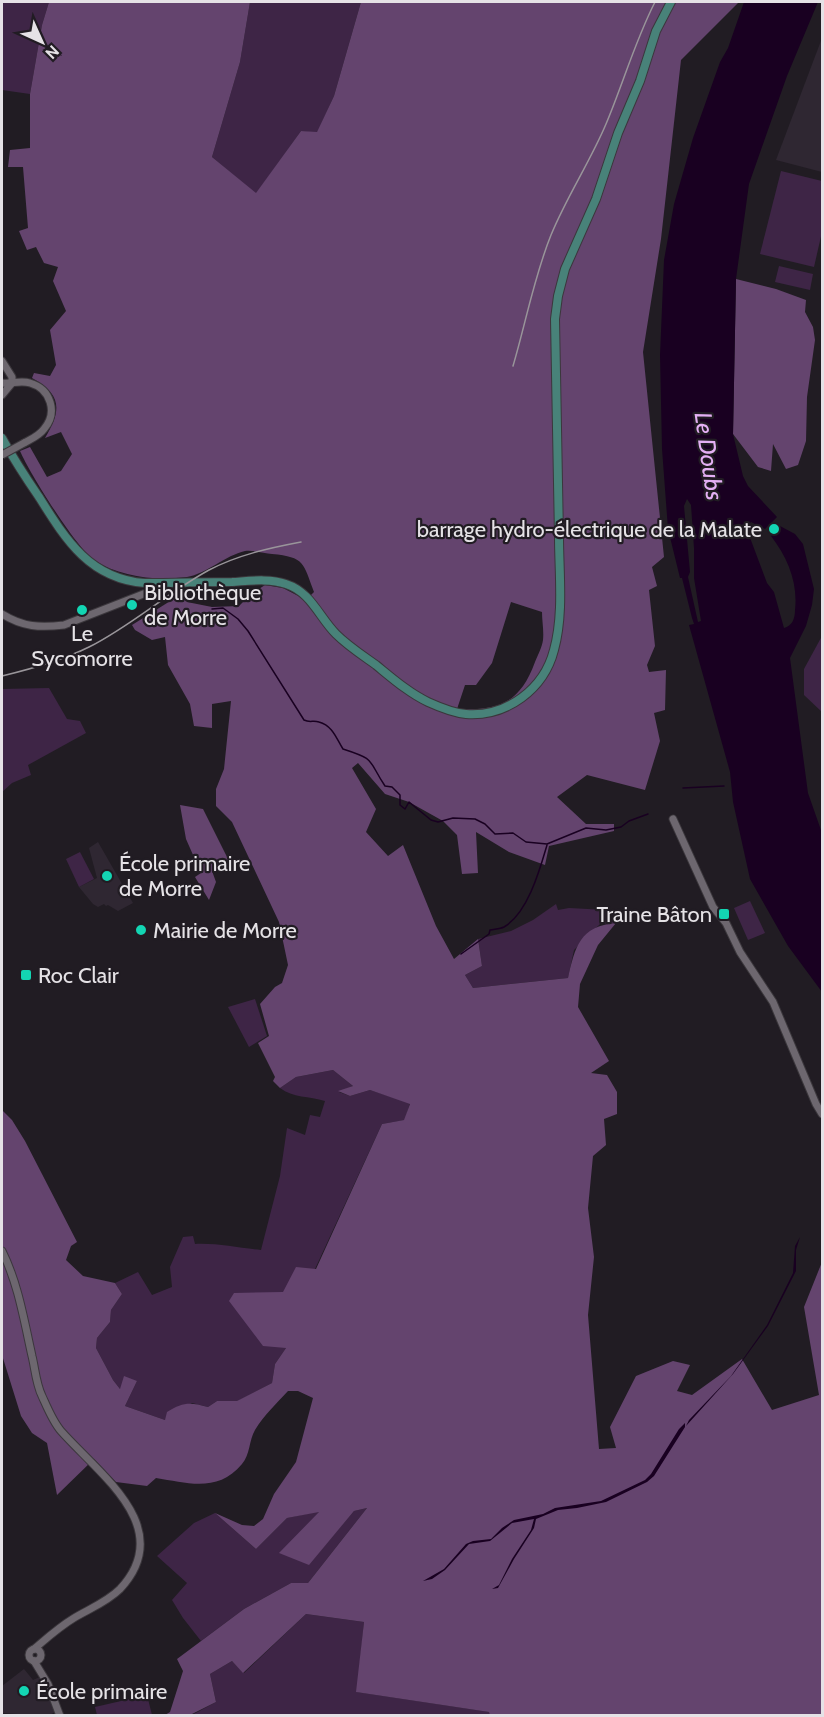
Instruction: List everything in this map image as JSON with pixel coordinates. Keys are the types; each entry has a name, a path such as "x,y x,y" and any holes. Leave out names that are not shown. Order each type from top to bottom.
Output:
{"main road":[{"path":"2,438 58,528 82,556 102,570 121,579 137,583 273,581 291,586 309,599 329,626 345,642 409,691 427,701 464,714 491,713 513,704 535,686 547,667 554,651 557,633 559,505 555,318 558,296 565,269 596,199 656,31 671,2"}],"street":[{"path":"2,362 12,377 12,384 2,395"},
{"path":"2,383 23,382 40,387 49,398 52,414 49,423 42,431 2,454"},
{"path":"2,614 23,625 46,627 78,621 171,583"},
{"path":"673,819 713,907 726,922 740,952 773,1002 822,1114"},
{"path":"2,1251 12,1271 39,1392 59,1429 114,1485 137,1521 140,1535 141,1550 137,1564 119,1590 54,1632 37,1655 60,1716"}],"shaded area":[{"path":"2,2 49,2 42,25 30,94 2,90"},
{"path":"49,2 250,2 240,62 212,157 256,193 301,131 317,132 334,96 361,2 739,2 681,60 661,239 643,352 664,557 652,567 657,586 649,590 655,646 647,665 649,672 666,670 665,710 654,713 660,741 645,790 587,775 557,797 586,824 614,824 614,831 549,846 545,865 509,852 476,832 478,873 462,874 457,835 443,821 409,802 385,794 358,763 352,768 376,809 366,832 388,856 403,845 436,926 454,959 478,939 482,966 465,975 473,988 568,978 573,957 581,940 594,928 616,923 598,945 580,984 578,1007 609,1061 591,1073 607,1075 617,1092 617,1114 604,1119 606,1145 593,1156 588,1208 594,1257 588,1315 599,1449 616,1448 610,1427 636,1376 673,1361 690,1365 677,1391 692,1395 742,1359 772,1410 819,1395 804,1307 822,1262 822,1715 490,1715 489,1712 356,1692 364,1622 306,1614 243,1673 232,1661 210,1674 216,1702 190,1715 165,1715 170,1712 183,1671 177,1659 244,1609 291,1583 308,1583 367,1508 354,1511 309,1565 279,1553 319,1512 287,1518 256,1549 215,1513 242,1525 254,1526 263,1519 274,1494 296,1462 313,1398 298,1391 288,1391 266,1414 255,1430 247,1456 242,1464 223,1479 202,1484 156,1478 147,1486 116,1482 94,1459 57,1495 47,1443 32,1433 21,1416 2,1355 2,1110 12,1120 25,1141 77,1242 71,1246 66,1260 83,1276 115,1283 122,1294 111,1310 110,1322 97,1338 96,1348 120,1389 124,1376 137,1381 125,1406 165,1420 167,1412 178,1406 191,1404 208,1407 217,1401 237,1401 272,1383 275,1364 286,1348 263,1346 229,1301 234,1293 283,1292 296,1267 316,1269 382,1124 404,1120 410,1104 370,1090 350,1096 338,1091 353,1086 333,1070 296,1077 280,1088 273,1081 275,1077 258,1043 269,1036 260,1004 275,987 282,983 288,965 279,922 232,822 216,806 216,789 224,769 231,701 212,704 212,728 194,726 190,704 168,665 165,637 152,640 135,630 132,625 183,593 187,602 212,607 239,606 265,585 283,588 306,600 314,592 305,568 291,557 248,551 238,553 187,577 151,578 127,574 104,566 86,552 65,525 20,451 30,447 47,477 61,471 72,454 61,432 45,438 54,420 56,404 49,391 32,378 34,373 50,376 56,365 50,330 66,311 53,281 58,267 44,263 36,247 27,250 19,231 28,228 23,167 8,167 10,150 30,148 30,94 42,25","holes":["511,602 542,612 543,633 540,651 529,676 515,695 496,706 457,709 465,685 476,685 492,663"]},
{"path":"250,2 361,2 334,96 317,133 301,131 256,194 212,157 240,62"},
{"path":"822,38 822,172 776,160"},
{"path":"781,171 822,181 822,232 814,267 760,254"},
{"path":"779,266 813,274 810,290 775,282"},
{"path":"736,279 776,289 806,300 805,312 813,327 815,340 807,397 806,441 798,465 786,469 773,444 771,471 758,467 733,434"},
{"path":"822,636 822,712 804,695 804,669"},
{"path":"49,688 67,719 80,721 86,733 28,765 31,775 12,783 2,792 2,689"},
{"path":"180,805 203,809 230,863 212,871 216,882 209,900 195,877 201,873 186,839"},
{"name":"École primaire de Morre","path":"98,842 133,903 118,911 108,905 98,907 93,904 79,887 97,878 89,848"},
{"path":"80,852 94,879 79,887 66,859"},
{"path":"750,901 765,933 748,940 734,908"},
{"path":"556,904 558,910 569,908 607,910 616,923 600,924 574,950 568,978 473,988 465,975 482,966 478,939 511,931 533,920"},
{"path":"255,999 267,1036 249,1047 228,1007"},
{"path":"333,1070 353,1086 339,1092 350,1096 370,1090 410,1103 405,1120 382,1124 315,1269 286,1348 275,1364 272,1383 238,1401 217,1401 208,1407 192,1403 165,1420 125,1406 137,1381 120,1389 96,1348 97,1338 110,1322 111,1310 122,1294 115,1283 138,1272 152,1295 172,1287 170,1267 183,1237 193,1236 195,1244 261,1250 280,1176 287,1128 305,1135 310,1115 320,1117 325,1101 296,1095 280,1088 296,1077"},
{"path":"367,1508 308,1583 291,1583 244,1609 201,1641 172,1600 187,1583 157,1556 194,1523 215,1513 256,1549 287,1518 320,1511 308,1565 354,1511"},
{"path":"306,1614 364,1622 357,1692 490,1712 490,1716 190,1716 216,1702 210,1674 232,1661 244,1673"},
{"name":"École primaire","path":"24,1669 33,1680 40,1677 55,1712 48,1716 2,1713 2,1686"},
{"path":"147,1695 152,1715 97,1715 95,1707"}],"water":[{"name":"Le Doubs","path":"744,2 818,2 787,76 749,184 736,279 733,434 743,476 748,486 777,517 765,529 751,522 746,527 767,583 774,592 784,628 789,626 794,619 796,600 790,571 771,536 780,526 795,534 803,544 814,589 806,626 790,658 808,793 822,833 822,992 788,946 750,879 733,802 730,772 689,625 694,624 668,529 662,449 660,355 664,260 674,204 693,138 720,62 728,48","holes":["687,499 691,505 694,578 701,621 698,622 688,577 690,572 684,506"]},
{"path":"800,1237 796,1250 796,1271 768,1326 733,1374 686,1426 731,1376 767,1325 793,1273 795,1246"},
{"path":"685,1423 685,1427 654,1476 647,1482 606,1502 558,1510 536,1519 534,1528 498,1588 492,1589 499,1585 512,1559 531,1530 534,1519 512,1523 490,1541 469,1544 445,1570 432,1579 423,1581 444,1569 466,1544 491,1539 514,1520 543,1514 555,1508 601,1501 645,1480"}],"waterway":[{"path":"212,609 223,608 238,619 248,631 304,720 317,721 328,726 343,749 366,758 385,786 392,787 400,795 400,805 405,809 409,802 431,820 438,822 453,818 475,819 485,824 495,834 513,833 526,842 547,844 586,828 606,830 621,827 629,821 648,814"},
{"path":"683,788 724,786"},
{"path":"461,954 489,934 490,930 504,927 520,912 532,890 547,845"}],"railway":[{"path":"513,366 535,283 551,235 606,124 641,32 655,2"},
{"path":"2,676 57,660 89,647 194,579 231,560 301,542"}],"place":[{"name":"barrage hydro-électrique de la Malate","path":"774,529"},
{"name":"Bibliothèque de Morre","path":"132,605"},
{"name":"Le Sycomorre","path":"82,610"},
{"name":"École primaire de Morre","path":"107,876"},
{"name":"Traine Bâton","path":"724,914"},
{"name":"Mairie de Morre","path":"141,930"},
{"name":"Roc Clair","path":"26,975"},
{"name":"École primaire","path":"24,1691"}]}
